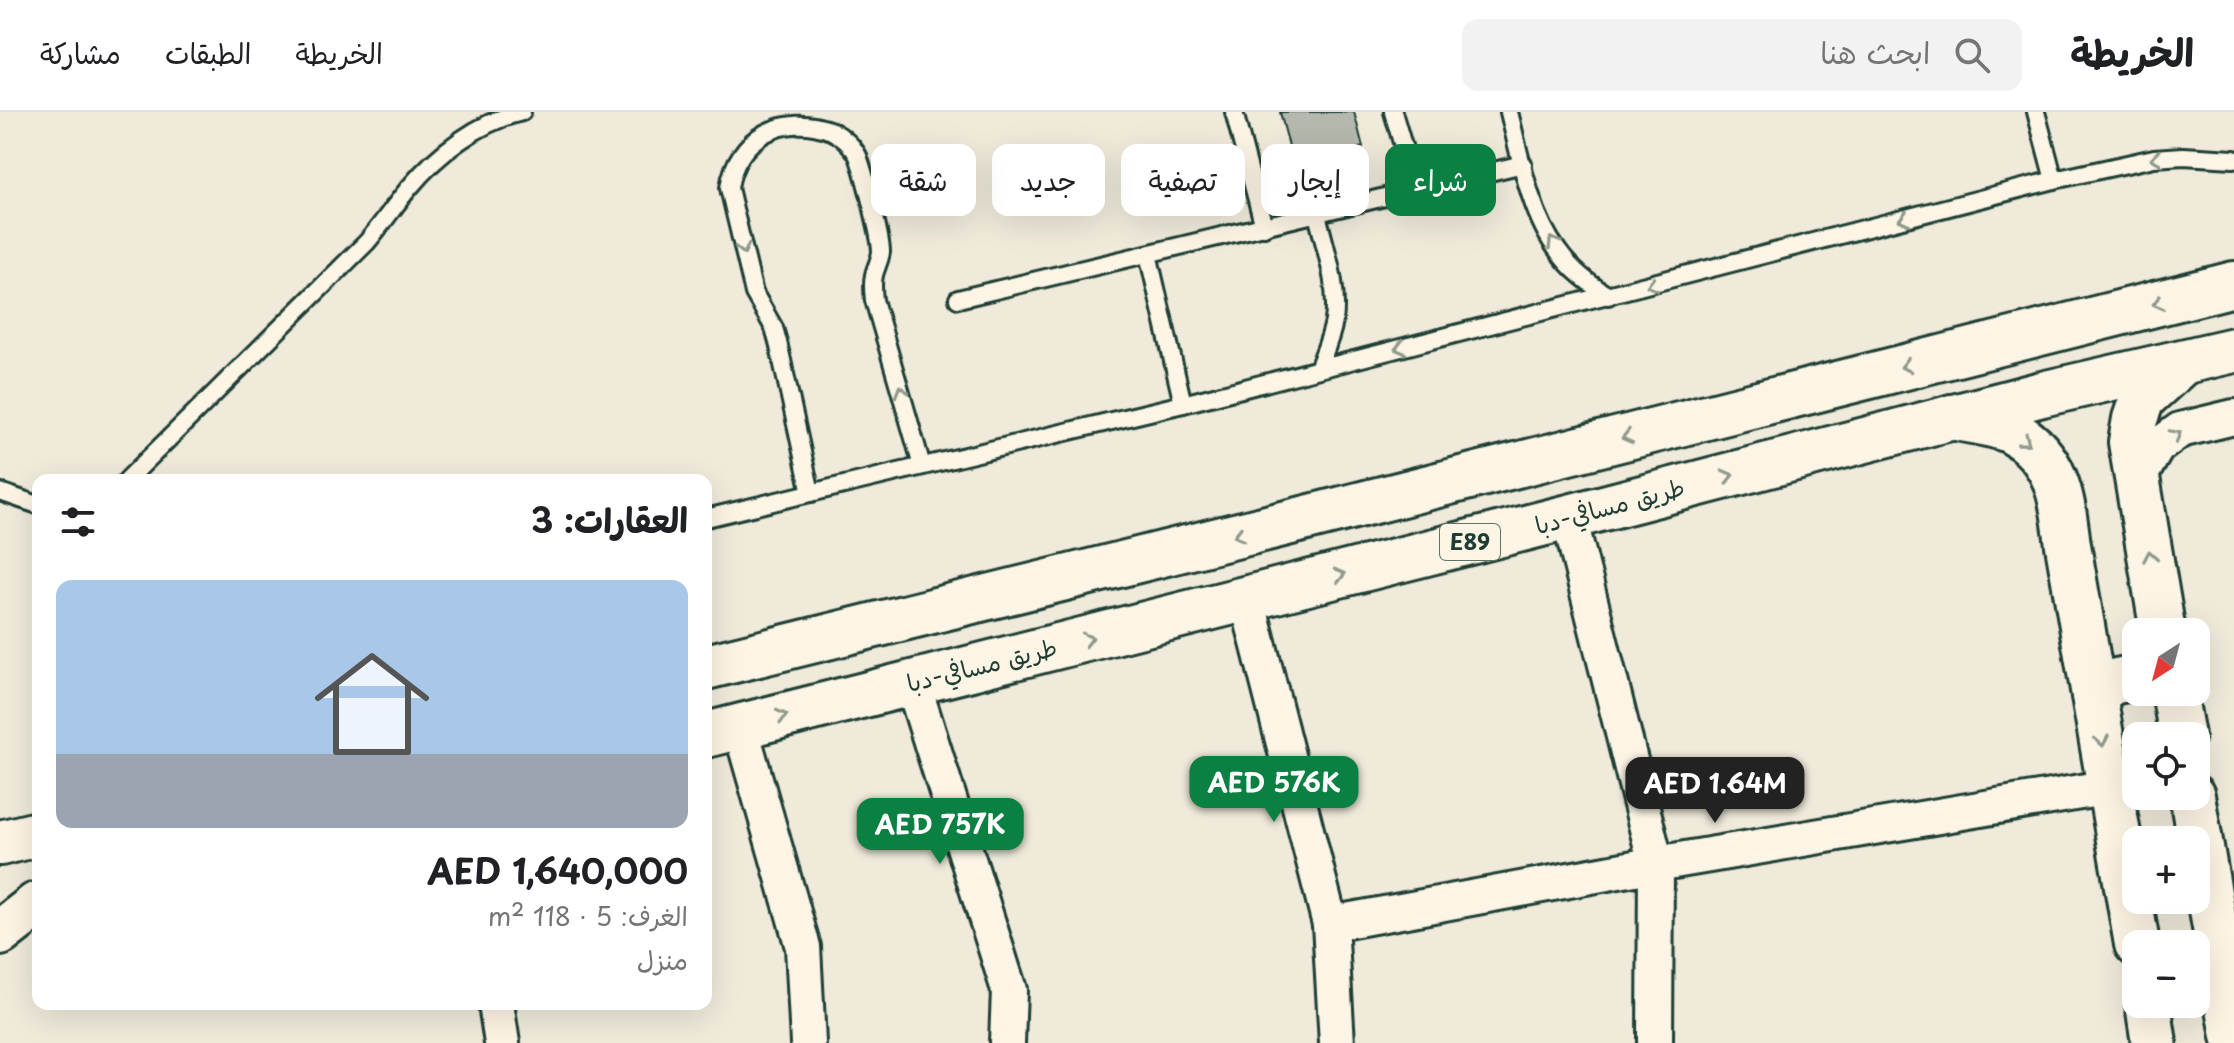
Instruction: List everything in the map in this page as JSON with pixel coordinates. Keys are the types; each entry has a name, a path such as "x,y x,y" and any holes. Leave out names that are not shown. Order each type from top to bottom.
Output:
{"main road":[{"path":"712,666 2234,284"},
{"name":"طريق مسافي-دبا","path":"723,731 2042,394 2234,350"},
{"path":"2161,618 2131,442 2142,399 2182,363"},
{"path":"1952,417 2011,431 2037,451 2054,474 2063,503 2135,930"},
{"path":"2094,695 2112,682 2122,680"},
{"path":"2195,810 2233,1022"},
{"path":"0,843 32,835"},
{"path":"0,933 25,908"},
{"path":"2150,1018 2154,1043"}],"street":[{"path":"2137,481 2157,447 2180,430 2234,417"},
{"path":"1569,517 1656,864 1655,1043"},
{"path":"1247,599 1330,924 1337,1043"},
{"path":"913,684 1009,990 1007,1043"},
{"path":"723,731 803,947 808,1043"},
{"path":"1330,924 1656,864 2110,787"},
{"path":"497,1010 502,1043"}],"lane":[{"path":"133,474 367,242 428,167 480,129 522,112"},
{"path":"1234,112 1264,227"},
{"path":"1393,112 1402,144"},
{"path":"1509,112 1540,221 1557,251 1580,276 1608,296"},
{"path":"2036,112 2054,180"},
{"path":"811,493 778,342 774,328 754,293 729,188 731,174 744,148 767,129 780,124 824,126 837,133 857,154 880,243 879,261 872,284 874,300 922,466"},
{"path":"712,517 1183,404 2054,180 2154,158 2234,159"},
{"path":"1496,171 1523,164"},
{"path":"958,299 1309,216"},
{"path":"1317,216 1334,293 1334,320 1318,369"},
{"path":"1148,254 1183,404"},
{"path":"0,492 32,503"}],"building":[{"path":"1280,112 1354,112 1362,144 1288,144"}]}
